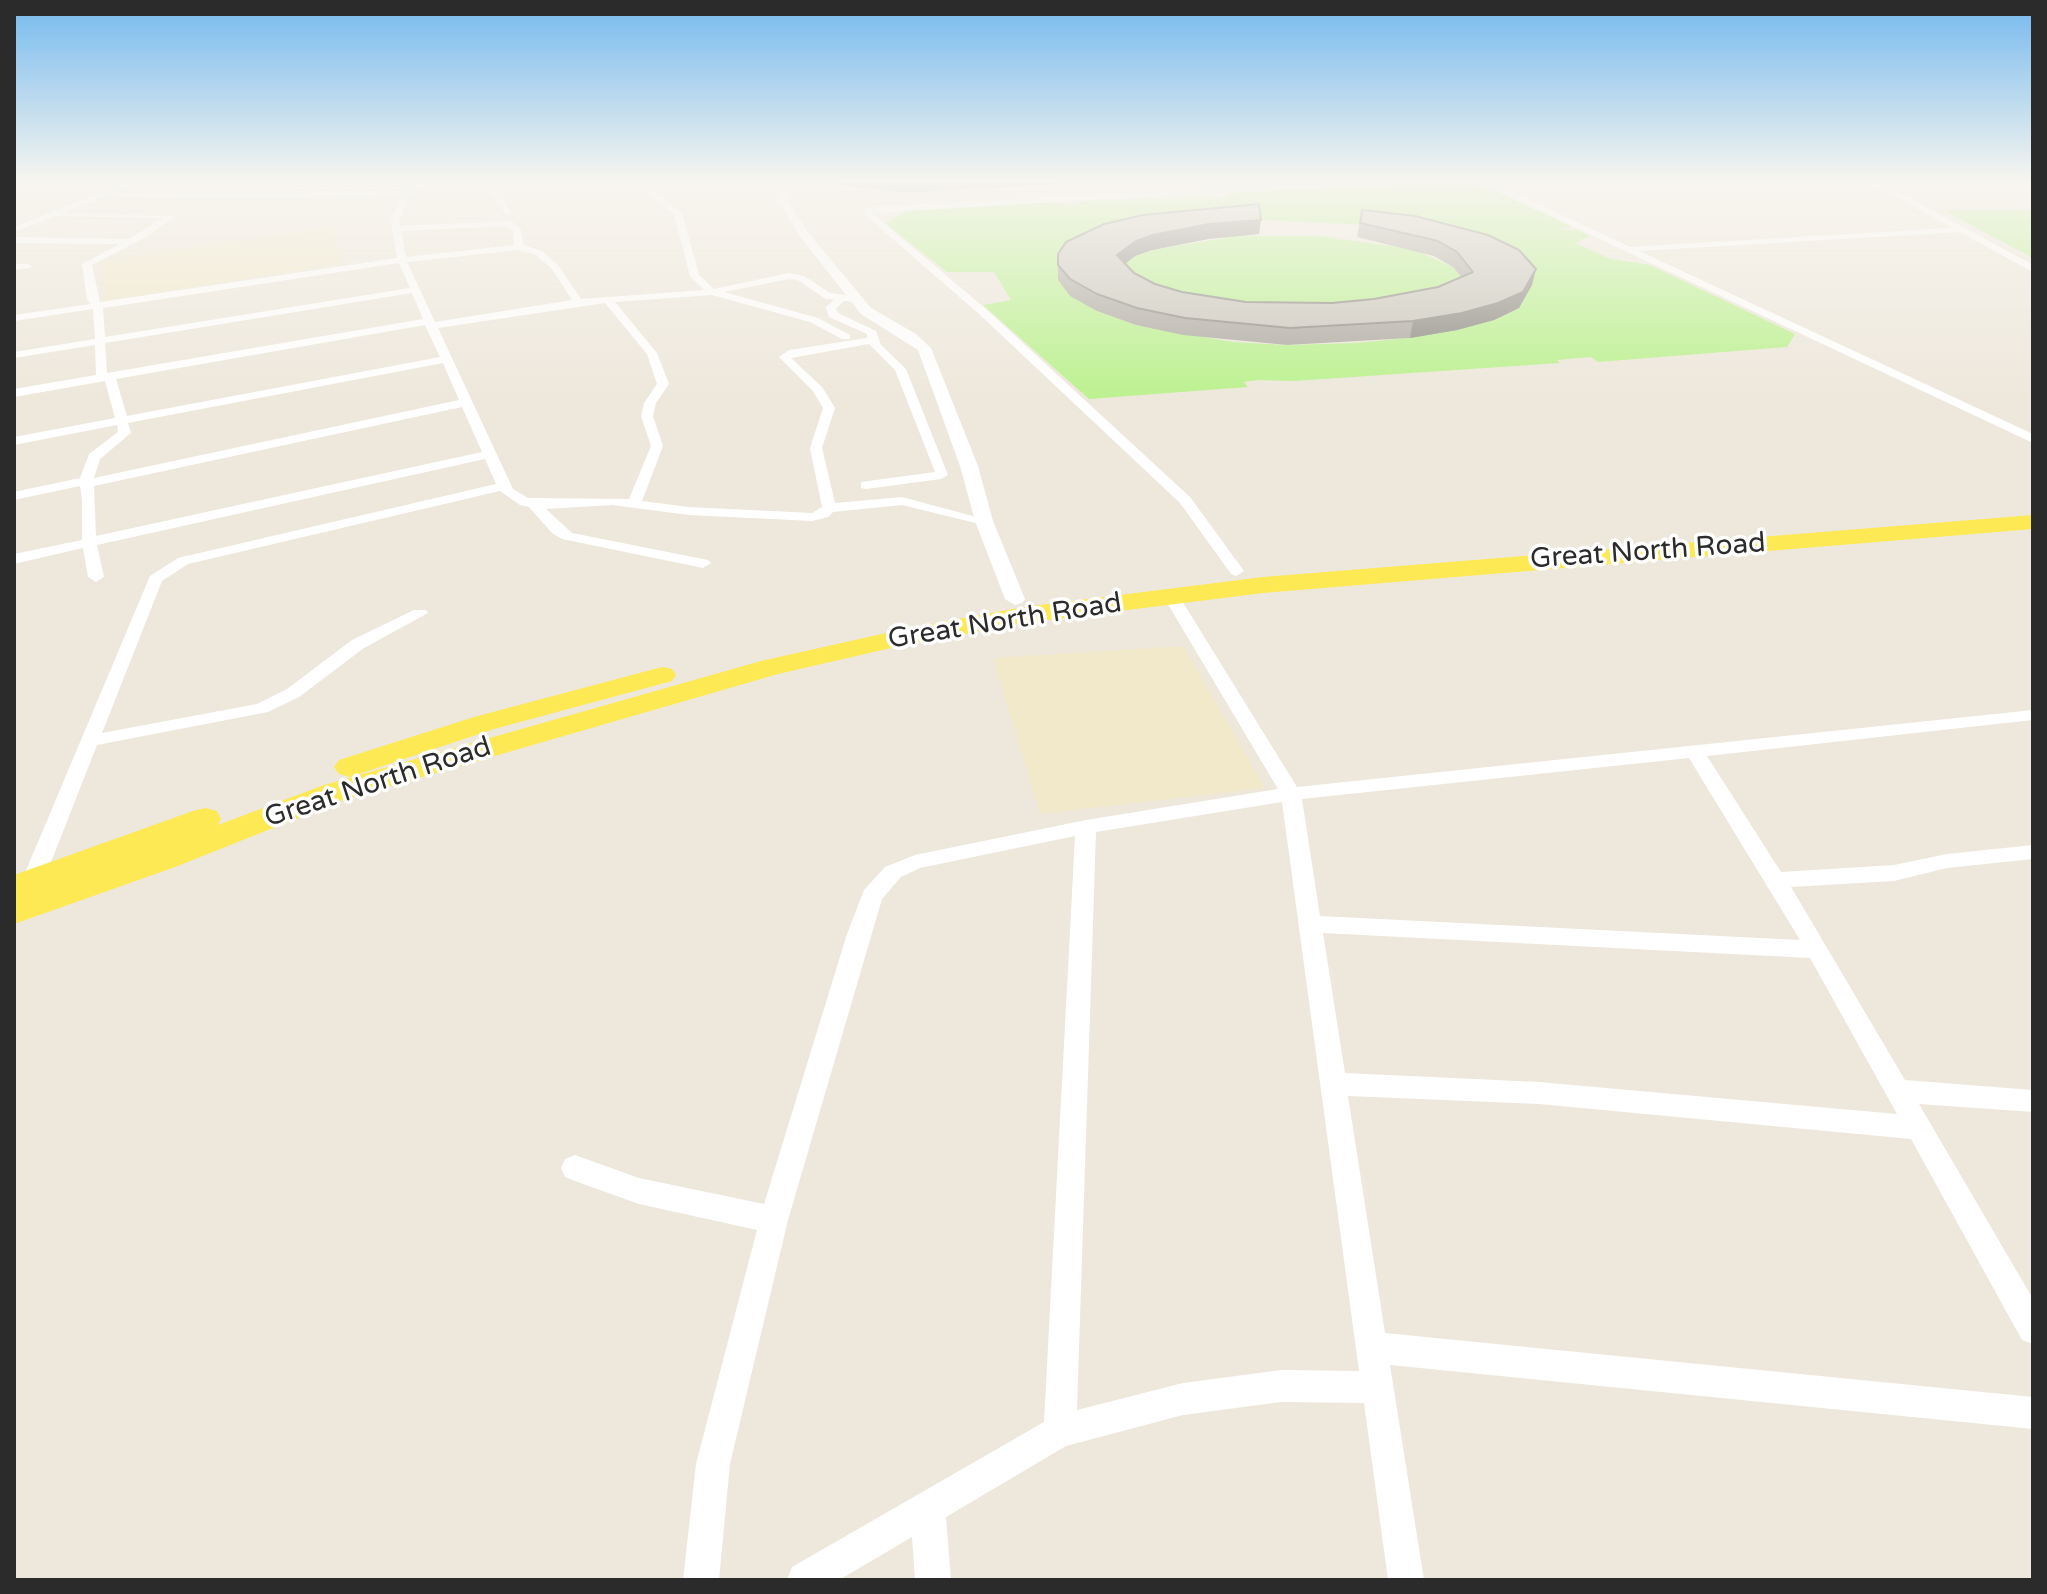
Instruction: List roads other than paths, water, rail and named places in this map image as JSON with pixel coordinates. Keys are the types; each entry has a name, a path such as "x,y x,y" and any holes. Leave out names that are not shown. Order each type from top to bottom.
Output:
{"main road":[{"name":"Great North Road","path":"23,884 316,778 484,723 759,650 892,621 1015,599 1236,571 2033,506"},
{"name":"Great North Road","path":"14,911 163,859 335,792 771,667 904,637 1013,617 1171,596 1556,559 2033,522"}],"street":[{"path":"96,577 89,542 86,482 94,457 125,433 106,377 98,306 92,299 88,262 106,253"},
{"path":"401,253 428,323 468,402 504,486 515,497 534,504 586,501 689,511 812,517 823,514 829,508 902,501 984,521"},
{"path":"14,318 462,253"},
{"path":"539,253 555,267 578,302"},
{"path":"689,253 695,276 712,292 814,320 856,343"},
{"path":"816,253 848,299"},
{"path":"916,253 1185,500 1236,571"},
{"path":"1638,253 2033,439"},
{"path":"2004,253 2033,269"},
{"path":"14,267 28,267"},
{"path":"14,393 428,323 606,298 712,292 794,276 817,291 848,299 924,348 969,466 984,521 1015,599"},
{"path":"14,355 414,290"},
{"path":"606,298 652,353 663,384 650,403 647,416 657,446 634,504"},
{"path":"848,299 830,311 872,333 872,340 900,369 942,472 941,475 866,485"},
{"path":"829,508 816,454 829,408 818,389 784,357 793,352 872,340"},
{"path":"14,441 445,359"},
{"path":"14,496 468,402"},
{"path":"14,559 490,454"},
{"path":"23,884 89,741 155,579 172,566 504,486"},
{"path":"534,504 557,530 567,536 703,563"},
{"path":"1171,596 1291,794 1406,1580"},
{"path":"89,741 262,708 293,693 358,644 420,613"},
{"path":"701,1580 713,1464 774,1220 858,934 872,896 893,872 915,862 1086,827 1291,794 2033,715"},
{"path":"1695,751 1816,950 2033,1329"},
{"path":"1060,1431 1086,827"},
{"path":"1775,880 1894,873 1947,861 2033,852"},
{"path":"1310,924 1816,950"},
{"path":"1335,1084 1539,1093 1919,1128"},
{"path":"1897,1091 2033,1101"},
{"path":"575,1168 639,1191 774,1220"},
{"path":"1374,1348 2033,1413"},
{"path":"805,1580 1060,1431 1183,1399 1281,1386 1379,1387"},
{"path":"928,1508 933,1580"}]}
